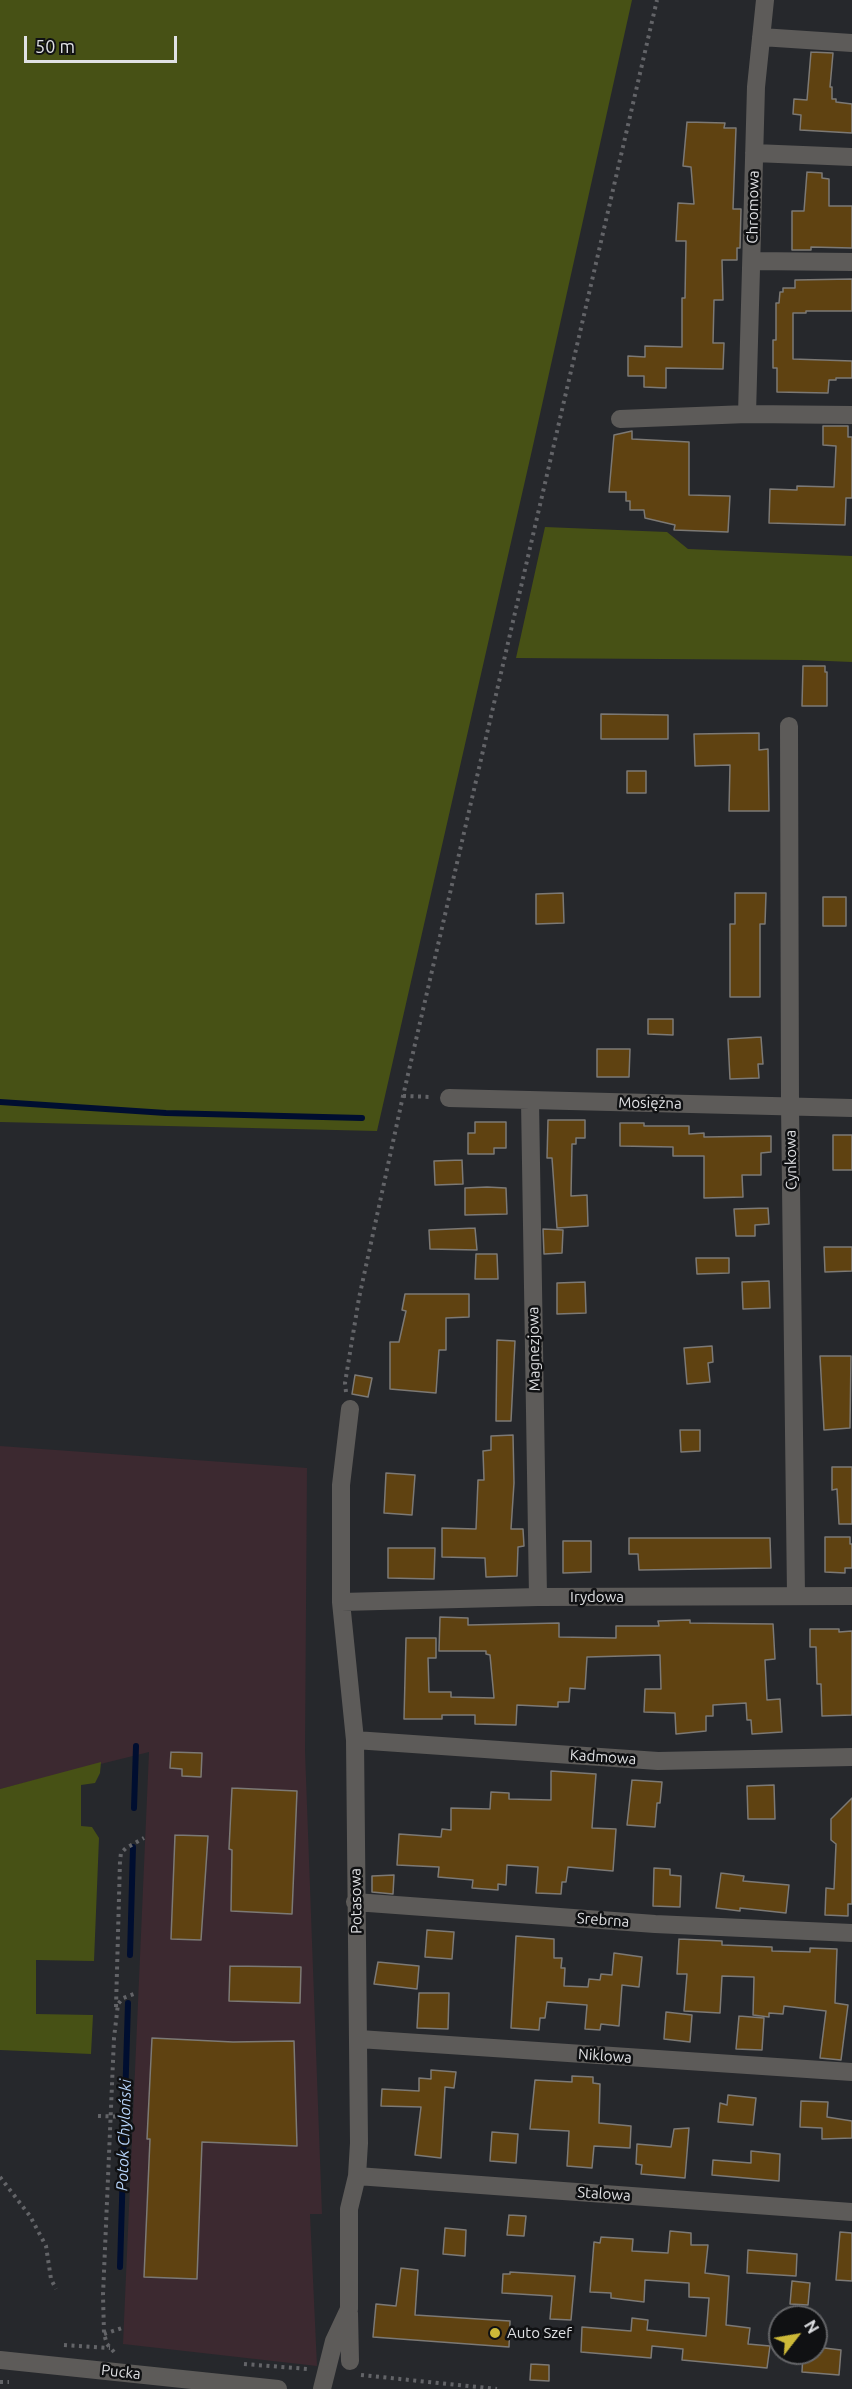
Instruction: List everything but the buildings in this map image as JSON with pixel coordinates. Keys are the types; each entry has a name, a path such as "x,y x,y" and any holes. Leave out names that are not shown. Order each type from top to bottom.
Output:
{"street":[{"name":"Chromowa","path":"747,414 756,87 765,0"},
{"path":"761,37 852,42"},
{"path":"754,153 852,158"},
{"path":"752,261 852,262"},
{"path":"620,418 747,414 852,415"},
{"name":"Cynkowa","path":"789,726 790,1106 796,1595"},
{"name":"Mosiężna","path":"449,1098 852,1108"},
{"name":"Magnezjowa","path":"530,1101 538,1597"},
{"name":"Potasowa","path":"322,2389 334,2341 349,2309 349,2209 357,2176 359,2039 355,1902 355,1740 341,1602 341,1485 350,1409"},
{"name":"Irydowa","path":"341,1602 538,1597 852,1596"},
{"name":"Kadmowa","path":"355,1740 658,1761 852,1757"},
{"name":"Srebrna","path":"355,1902 655,1924 852,1933"},
{"name":"Niklowa","path":"359,2039 852,2072"},
{"name":"Stalowa","path":"357,2176 852,2212"},
{"path":"349,2309 350,2361"},
{"name":"Pucka","path":"0,2360 209,2385 278,2389"}],"path":[{"path":"350,1409 345,1383 355,1319 403,1096 657,0"},
{"path":"403,1096 449,1098"},
{"path":"111,2348 104,2334 103,2258 113,2117 120,1861 121,1853 126,1848 144,1838"},
{"path":"116,2011 123,1998 134,1994"},
{"path":"98,2116 132,2117"},
{"path":"0,2177 30,2216 46,2246 51,2279 56,2289"},
{"path":"104,2334 125,2327"},
{"path":"389,2378 497,2389"}],"shaded area":[{"path":"0,1446 307,1468 305,1751 322,2214 310,2214 317,2366 123,2344 149,1752 0,1789"}],"green space":[{"path":"0,0 632,0 377,1131 0,1122"},
{"path":"545,527 667,532 688,549 852,556 852,662 516,658"},
{"path":"101,1762 100,1773 95,1783 81,1785 81,1826 92,1827 99,1838 94,1961 36,1960 36,2014 93,2015 91,2054 0,2050 0,1789"}],"waterway":[{"path":"0,1102 166,1113 362,1118"},
{"name":"Potok Chyloński","path":"134,1808 136,1746"},
{"name":"Potok Chyloński","path":"130,1955 133,1847"},
{"name":"Potok Chyloński","path":"120,2267 128,2003"}],"place":[{"name":"Auto Szef","path":"495,2333"}]}
